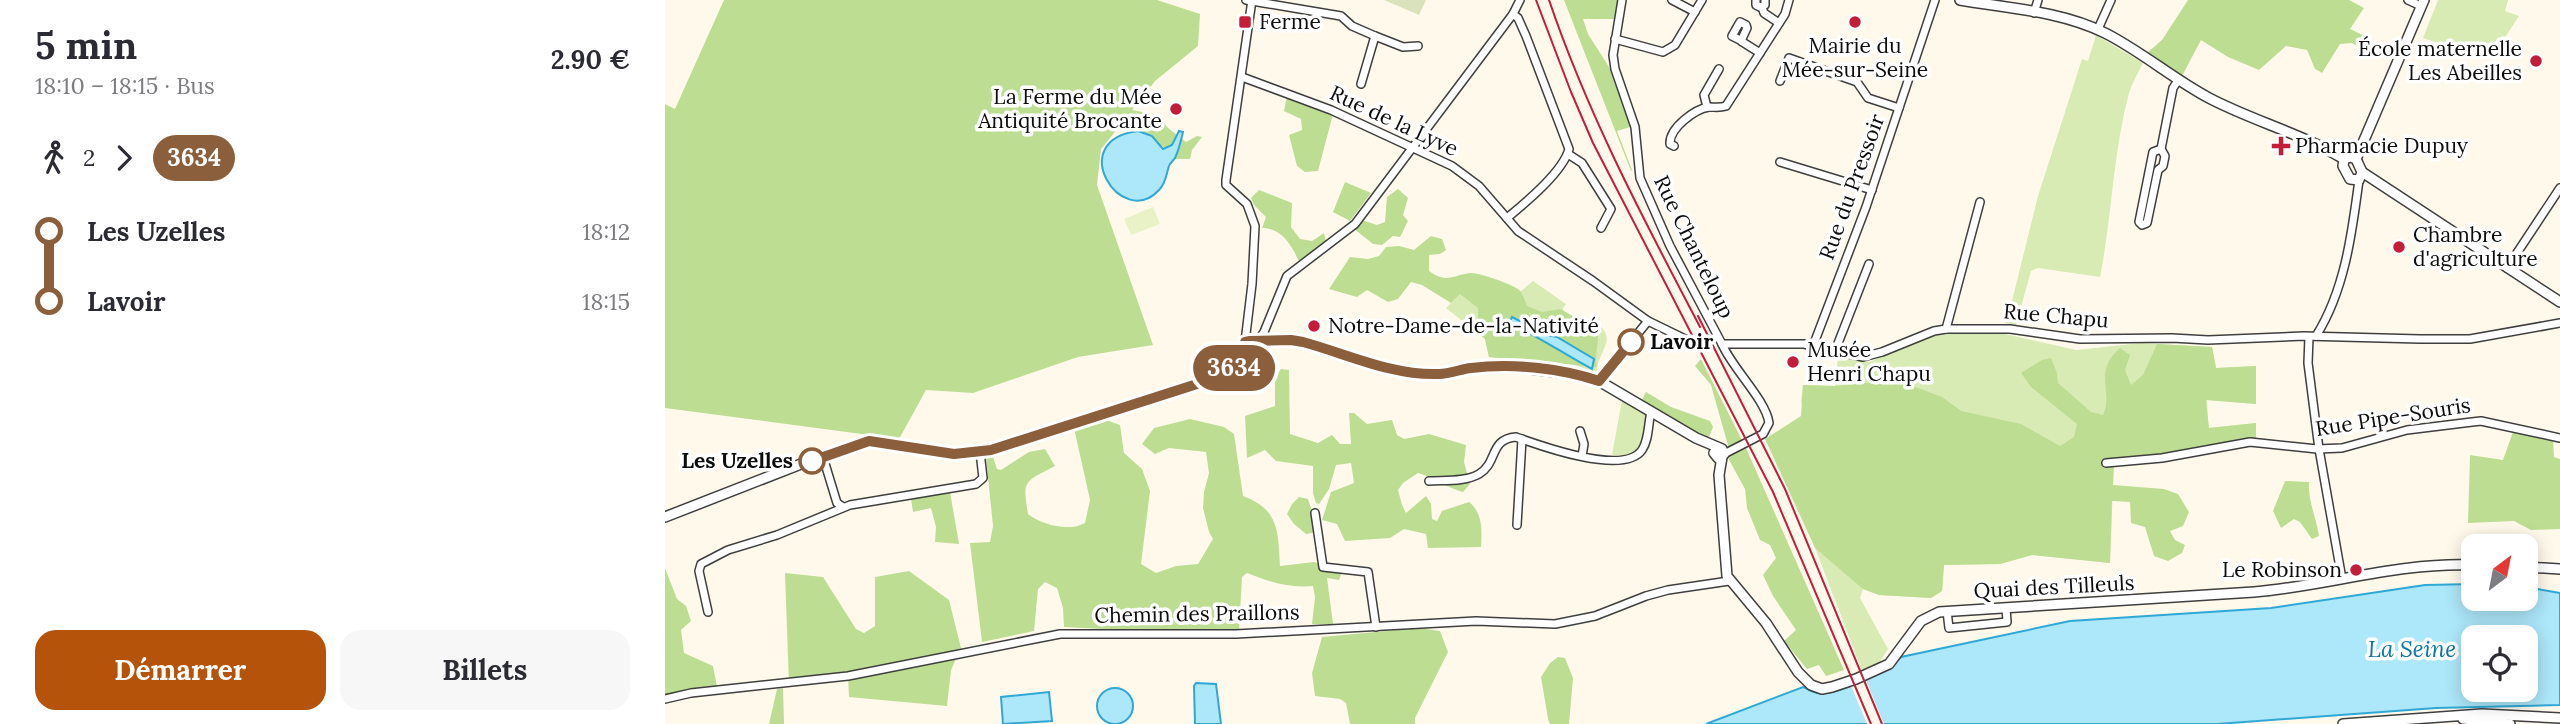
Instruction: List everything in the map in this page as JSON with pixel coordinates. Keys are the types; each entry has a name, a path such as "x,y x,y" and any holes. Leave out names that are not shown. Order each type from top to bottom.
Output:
{"street":[{"path":"665,517 869,441 954,454 980,452 1194,386 1239,369 1252,284 1255,226 1247,204 1226,185 1226,180 1242,77 1250,0 1341,16 1352,26 1403,47 1419,46"},
{"path":"1309,11 1311,0"},
{"path":"1258,341 1287,276 1355,224 1520,0"},
{"name":"Rue Chanteloup","path":"1622,0 1613,55 1615,69 1635,127 1637,162 1642,186 1670,246 1722,344"},
{"path":"1672,0 1695,12"},
{"path":"1615,39 1663,52 1675,45 1702,0"},
{"path":"1756,0 1756,5 1763,4 1766,15 1779,23"},
{"path":"1674,146 1669,139 1675,126 1707,107 1726,106 1785,14 1789,0"},
{"name":"Rue du Pressoir","path":"1813,346 1872,190 1935,0"},
{"path":"1960,0 2066,18 2098,29 2209,98 2314,141 2344,159 2356,159"},
{"path":"2034,13 2038,0"},
{"path":"2098,29 2111,0"},
{"path":"2341,579 2320,458 2308,363 2313,337 2333,305 2344,266 2360,176 2356,159 2423,3 2408,0"},
{"path":"1507,218 1531,197 1568,154 1568,143 1526,36 1513,13"},
{"path":"1361,83 1375,36"},
{"path":"1740,40 1760,53"},
{"path":"1780,81 1789,58 1857,82 1868,99 1899,108"},
{"path":"1707,107 1704,95 1719,69"},
{"name":"Rue de la Lyve","path":"1242,77 1331,110 1443,161 1469,177 1518,231 1648,321 1687,340"},
{"path":"2161,149 2153,152 2139,222 2142,225 2147,223 2158,170 2163,166 2165,156 2161,149 2173,88 2179,79"},
{"path":"1568,154 1582,163 1611,209 1601,228"},
{"path":"2344,159 2343,166 2347,176 2354,180 2360,176"},
{"path":"1780,162 1872,190"},
{"path":"2360,176 2560,302"},
{"path":"2507,268 2560,188"},
{"path":"1946,329 1980,202"},
{"path":"1835,351 1869,264"},
{"path":"1599,381 1648,321"},
{"name":"Rue Chapu","path":"1722,344 1785,343 1863,357 1946,329 2010,328 2080,339 2470,339 2560,323"},
{"path":"1245,342 1303,342 1394,370 1439,374 1469,368 1514,367 1580,375 1599,381 1719,453"},
{"path":"1719,453 1745,443 1765,431 1769,419 1722,344"},
{"path":"1429,481 1467,478 1481,473 1501,442 1507,438 1522,439 1582,456 1615,459 1632,457 1641,452 1645,445 1651,412"},
{"name":"Rue Pipe-Souris","path":"2106,463 2161,458 2250,442 2319,449 2363,443 2407,430 2481,421 2560,438"},
{"path":"1580,431 1584,444 1582,456"},
{"path":"1517,525 1522,439"},
{"path":"708,612 699,571 701,564 728,550 777,535 843,507 977,484 982,478 980,452"},
{"path":"1719,453 1726,570 1729,580"},
{"path":"823,457 837,503 843,507"},
{"path":"1315,513 1323,567 1368,572 1376,627"},
{"name":"Quai des Tilleuls","path":"1729,580 1766,623 1801,675 1811,685 1822,689 1877,670 1897,656 1921,621 1939,612 2254,593 2299,588 2416,566 2461,565"},
{"path":"2538,568 2560,569"},
{"name":"Chemin des Praillons","path":"665,699 703,691 848,676 1060,634 1173,635 1476,621 1555,624 1595,616 1668,590 1729,580"},
{"path":"1947,611 1949,628 2007,621 2006,608"},
{"path":"2343,724 2482,714 2560,718"},
{"path":"2448,718 2511,724"}],"green space":[{"path":"724,0 1157,0 1200,14 1198,46 1155,81 1132,110 1158,115 1168,128 1186,142 1197,136 1202,137 1192,150 1190,159 1174,159 1165,148 1124,121 1101,149 1097,185 1153,345 1078,357 973,393 926,390 899,439 665,408 665,104 675,109"},
{"path":"1384,0 1426,0 1419,15"},
{"path":"1564,0 1620,0 1615,19 1583,19 1588,34 1609,67 1630,127 1617,131 1631,171"},
{"path":"2188,0 2349,0 2364,8 2350,29 2373,40 2365,50 2352,43 2340,44 2322,73 2315,69 2307,50 2286,46 2259,70 2228,57 2201,40 2182,76 2147,53 2162,40"},
{"path":"2438,0 2508,0 2505,11 2519,16 2506,36 2474,55 2423,38"},
{"path":"2096,35 2143,63 2130,89 2124,115 2100,277 2038,268 2031,271 2016,325 2005,323 2038,196 2082,59 2088,61"},
{"path":"1287,96 1333,114 1318,171 1305,172 1297,166 1289,135 1302,130 1301,119 1284,111"},
{"path":"1345,182 1371,193 1350,221 1333,212"},
{"path":"1398,189 1408,198 1403,215 1408,221 1400,237 1393,236 1382,245 1373,244 1353,228 1359,219 1377,225 1385,222 1387,197"},
{"path":"1259,190 1292,203 1291,227 1300,239 1312,241 1324,233 1326,242 1299,261 1280,234 1262,228 1266,217 1251,198"},
{"path":"1153,207 1160,224 1131,235 1124,219"},
{"path":"1431,236 1442,239 1446,250 1440,254 1429,255 1429,271 1445,278 1471,273 1488,277 1519,290 1527,306 1542,312 1561,309 1598,332 1597,367 1489,357 1485,339 1475,331 1478,308 1460,294 1451,303 1422,285 1411,282 1398,299 1388,302 1367,290 1357,297 1329,289 1350,257 1368,259 1379,256 1386,247 1399,246 1414,250"},
{"path":"1533,281 1566,304 1562,310 1589,326 1593,320 1606,333 1607,339 1597,373 1583,371 1581,367 1571,364 1489,357 1485,339 1446,308 1471,283 1506,283 1521,291"},
{"path":"1996,332 2076,350 2141,343 2212,347 2216,368 2256,366 2256,404 2207,400 2208,428 2256,423 2256,438 2114,460 2110,563 2032,555 2000,564 1944,565 1942,591 1931,598 1879,595 1863,589 1860,598 1888,649 1879,663 1863,673 1815,548 1840,568 1801,401 1803,385 1835,386 1838,356 1869,362 1938,333"},
{"path":"2157,344 2212,347 2216,368 2256,366 2256,404 2206,400 2209,428 2256,423 2256,438 2162,456 2114,460 2113,485 2164,489 2178,494 2189,512 2183,526 2170,531 2175,540 2185,545 2182,553 2168,561 2154,556 2145,527 2131,523 2130,502 2112,501 2110,563 2032,555 2000,564 1944,565 1942,591 1931,598 1879,595 1863,589 1815,548 1765,439 1801,416 1803,385 1902,382 1942,397 1961,411 2021,424 2060,446 2074,437 2077,424 2031,387 2021,373 2042,360 2051,358 2058,383 2091,412 2103,415 2106,406 2105,373 2112,357 2120,348 2130,355 2125,370 2131,385 2143,375"},
{"path":"1701,359 1746,448 1844,670 1826,676 1819,665 1807,669 1784,641 1796,630 1773,596 1763,575 1776,558 1770,545 1760,540 1747,508 1745,489 1728,458 1731,456 1711,385 1695,366"},
{"path":"1281,369 1289,370 1290,434 1318,443 1332,435 1340,444 1351,444 1349,413 1354,413 1367,424 1392,420 1397,435 1404,439 1429,434 1466,445 1464,462 1470,484 1463,492 1418,473 1398,490 1406,513 1426,496 1431,504 1432,519 1437,521 1442,511 1469,502 1479,517 1481,547 1428,548 1426,534 1404,529 1390,538 1345,541 1337,524 1322,520 1331,492 1354,483 1351,463 1336,465 1329,489 1319,504 1316,503 1313,493 1313,466 1276,461 1265,450 1247,458 1245,416 1275,406 1275,378"},
{"path":"1646,392 1671,407 1710,421 1713,427 1708,440 1642,400"},
{"path":"1622,400 1647,415 1642,448 1631,456 1612,455"},
{"path":"1190,419 1224,427 1234,434 1243,496 1264,508 1275,524 1280,566 1314,562 1343,570 1339,580 1327,578 1333,624 1312,624 1315,597 1313,586 1279,584 1247,573 1242,577 1239,631 1183,633 1064,627 1063,608 1057,588 1045,582 1038,589 1034,631 982,642 970,543 990,542 993,526 986,457 993,457 997,469 1001,470 1029,452 1045,449 1055,466 1028,483 1025,494 1028,514 1056,526 1079,526 1085,523 1090,500 1074,428 1106,420 1120,425 1124,453 1142,469 1150,491 1141,564 1156,573 1176,566 1198,564 1213,539 1203,508 1209,473 1206,452 1169,448 1155,454 1142,444 1154,428"},
{"path":"2514,429 2553,441 2554,457 2560,459 2560,529 2531,530 2514,521 2468,523 2470,455 2503,460"},
{"path":"2285,481 2309,482 2319,536 2312,539 2300,522 2294,519 2281,528 2273,511"},
{"path":"950,492 959,544 935,542 936,527 931,508 913,512 911,499"},
{"path":"1299,497 1308,499 1319,532 1306,534 1287,514"},
{"path":"665,568 677,599 686,606 691,621 681,630 684,653 713,666 717,687 665,696"},
{"path":"909,571 949,600 961,648 951,670 947,706 849,697 848,677 789,685 785,573 823,577 856,629 864,633 875,626 875,577"},
{"path":"1419,628 1440,631 1448,652 1415,718 1415,724 1350,724 1346,703 1340,699 1315,696 1312,673 1322,637"},
{"path":"1558,657 1565,658 1573,678 1569,724 1550,724 1541,677 1550,663"},
{"path":"783,688 784,724 769,724 777,689"}],"water":[{"path":"1138,131 1152,136 1163,149 1172,145 1179,131 1183,132 1164,182 1159,190 1144,200 1129,199 1116,192 1107,179 1102,164 1105,150 1116,138"},
{"path":"1512,317 1546,335 1557,337 1594,359 1592,369 1509,323"},
{"name":"La Seine","path":"2461,584 2461,611 2538,611 2538,589 2560,593 2560,705 2436,708 2217,724 1706,724 1803,687 1813,692 1827,693 1850,686 1886,669 1901,657 2070,621 2271,608 2425,585"},
{"path":"1196,683 1216,684 1221,724 1195,724"},
{"path":"1115,688 1128,693 1133,706 1128,719 1115,724 1102,719 1097,706 1102,693"},
{"path":"1049,692 1052,721 1003,724 1001,697"}],"pier":[{"path":"1864,675 1884,724 1867,724 1849,681"}],"railway":[{"path":"1536,0 1593,143 1773,492 1871,724"},
{"path":"1549,0 1599,126 1700,327"},
{"path":"1698,316 1785,489 1882,724"}],"bus line":[{"name":"3634","path":"812,461 869,441 954,454 968,455 991,450 1222,376 1234,368 1242,347 1245,342 1250,341 1303,342 1394,370 1439,374 1469,368 1514,367 1580,375 1599,381 1631,342"}],"place":[{"name":"Ferme","path":"1245,22"},
{"name":"Mairie du Mée-sur-Seine","path":"1855,22"},
{"name":"École maternelle Les Abeilles","path":"2536,61"},
{"name":"La Ferme du Mée Antiquité Brocante","path":"1176,109"},
{"name":"Pharmacie Dupuy","path":"2281,146"},
{"name":"Chambre d'agriculture","path":"2399,247"},
{"name":"Notre-Dame-de-la-Nativité","path":"1314,326"},
{"name":"Lavoir","path":"1631,342"},
{"name":"Musée Henri Chapu","path":"1793,362"},
{"name":"Les Uzelles","path":"812,461"},
{"name":"Le Robinson","path":"2356,570"}]}
